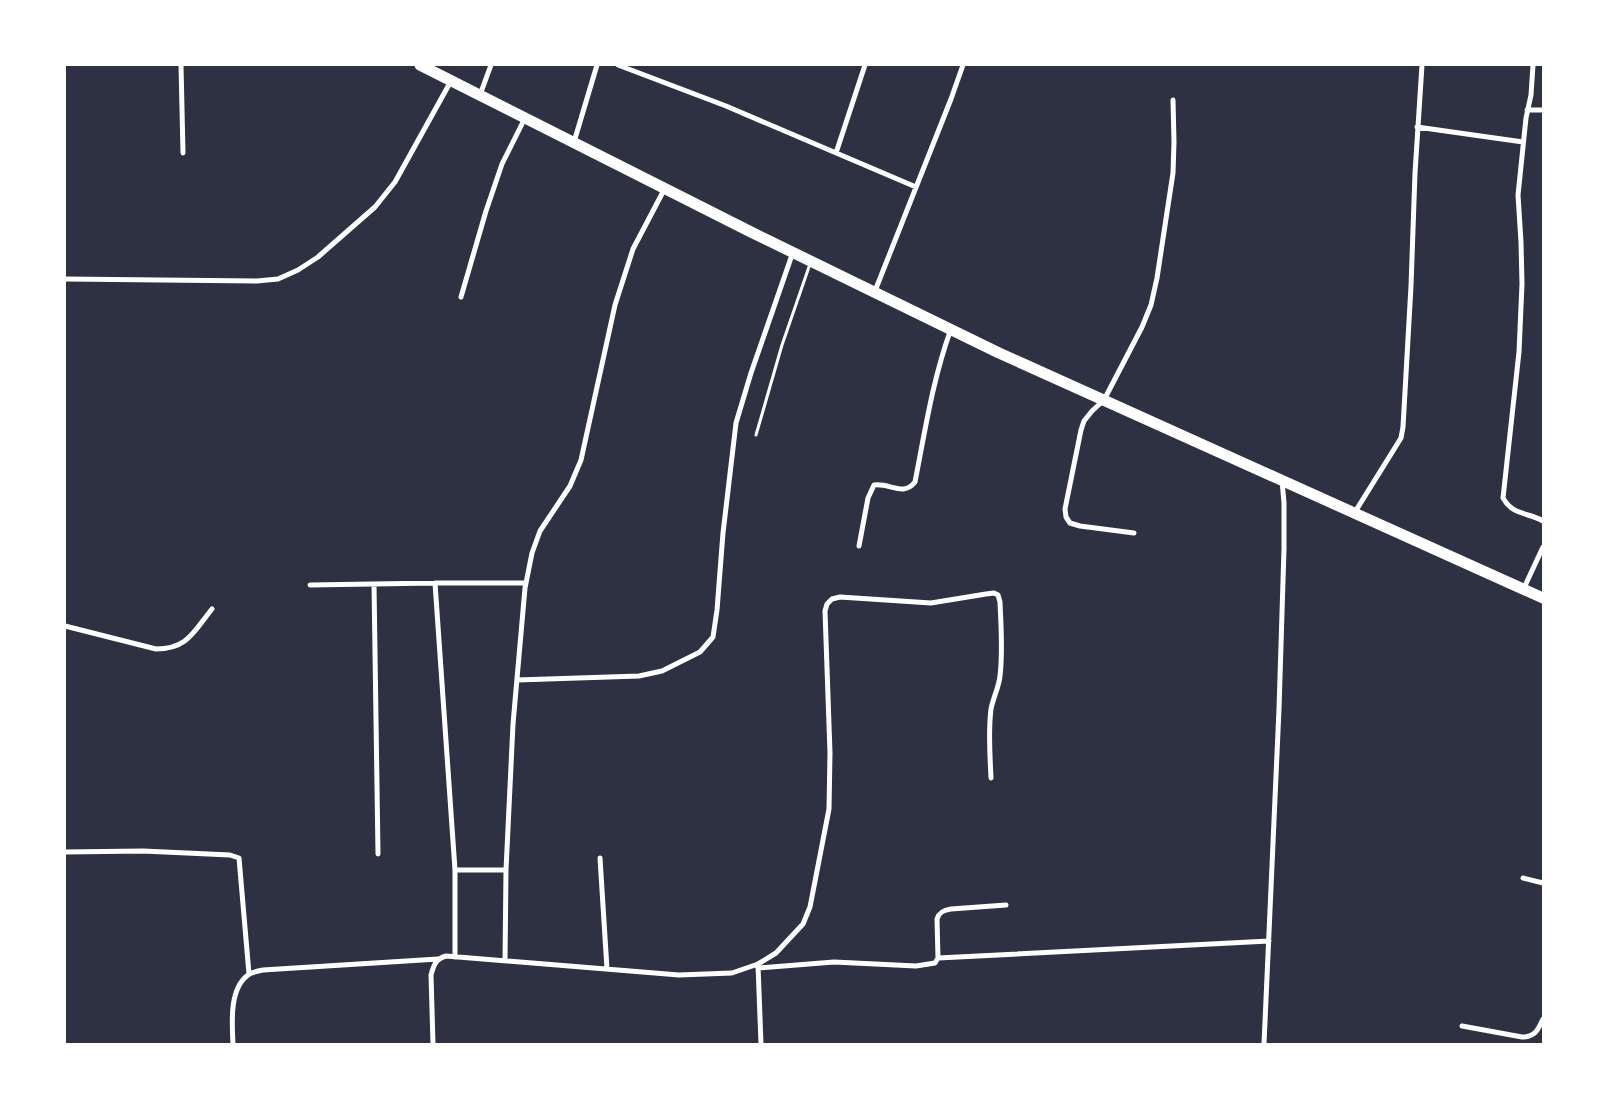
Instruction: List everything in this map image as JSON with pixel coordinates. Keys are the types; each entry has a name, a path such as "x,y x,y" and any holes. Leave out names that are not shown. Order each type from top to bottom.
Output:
{"highway":[{"path":"420,65 999,353 1543,598"}],"street":[{"path":"181,65 183,153"},
{"path":"479,95 491,65"},
{"path":"574,142 597,65"},
{"path":"618,65 726,106 916,187"},
{"path":"836,153 865,65"},
{"path":"875,291 963,65"},
{"path":"1354,512 1400,438 1403,428 1412,286 1417,127 1422,65"},
{"path":"1533,65 1518,195 1522,258 1518,352 1503,498 1508,506 1516,511 1543,521"},
{"path":"65,279 257,281 289,276 318,257 375,207 395,182 451,81"},
{"path":"1134,533 1070,524 1066,517 1065,509 1080,430 1092,411 1104,400 1142,327 1153,296 1173,173 1173,100"},
{"path":"1528,110 1543,110"},
{"path":"462,297 486,211 502,164 525,118"},
{"path":"1417,127 1523,142"},
{"path":"505,961 506,870 517,680 526,583 532,553 540,531 570,486 581,460 615,305 633,249 665,188"},
{"path":"517,680 639,676 662,671 700,652 714,637 723,533 736,423 751,373 793,252"},
{"path":"859,546 868,498 874,485 880,484 903,490 910,488 915,482 935,383 951,329"},
{"path":"1264,1044 1284,549 1282,480"},
{"path":"1524,589 1543,547"},
{"path":"435,583 455,870 455,957"},
{"path":"310,586 526,583"},
{"path":"374,584 378,854"},
{"path":"758,966 776,953 803,924 810,907 829,809 830,753 825,611 827,604 832,599 853,597 931,603 994,593 998,595 1000,602 1002,652 1000,676 990,717 991,778"},
{"path":"65,626 156,649 169,649 178,646 190,637 212,609"},
{"path":"65,852 143,851 230,855 239,858 249,974"},
{"path":"600,858 607,969"},
{"path":"455,870 506,870"},
{"path":"1523,878 1543,883"},
{"path":"233,1044 232,1022 240,983 249,974 263,970 438,959 446,956 678,975 732,973 758,966 834,962 916,966 935,963 938,958 937,919 938,914 943,910 1006,905"},
{"path":"938,958 1269,941"},
{"path":"432,1044 431,975 434,964 438,959"},
{"path":"758,966 762,1044"},
{"path":"1462,1026 1530,1037 1538,1030 1543,1019"}],"lane":[{"path":"756,435 782,345 811,261"}]}
